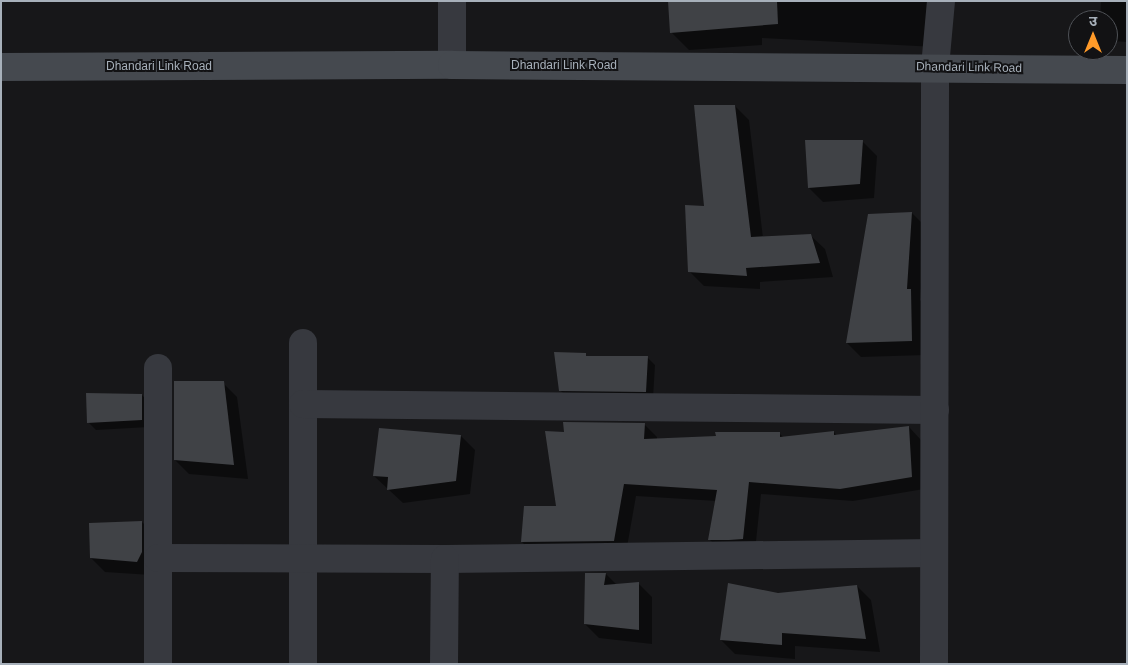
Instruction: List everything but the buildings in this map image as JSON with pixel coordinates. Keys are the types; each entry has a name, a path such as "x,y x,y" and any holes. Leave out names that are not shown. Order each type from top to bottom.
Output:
{"street":[{"path":"452,1 452,65"},
{"path":"934,664 935,67 941,1"},
{"name":"Dhandari Link Road","path":"1,68 452,65 935,67 1127,70"},
{"path":"304,343 304,664"},
{"path":"158,368 158,664"},
{"path":"304,404 935,410"},
{"path":"158,558 445,559 934,553"},
{"path":"444,664 445,559"}]}
